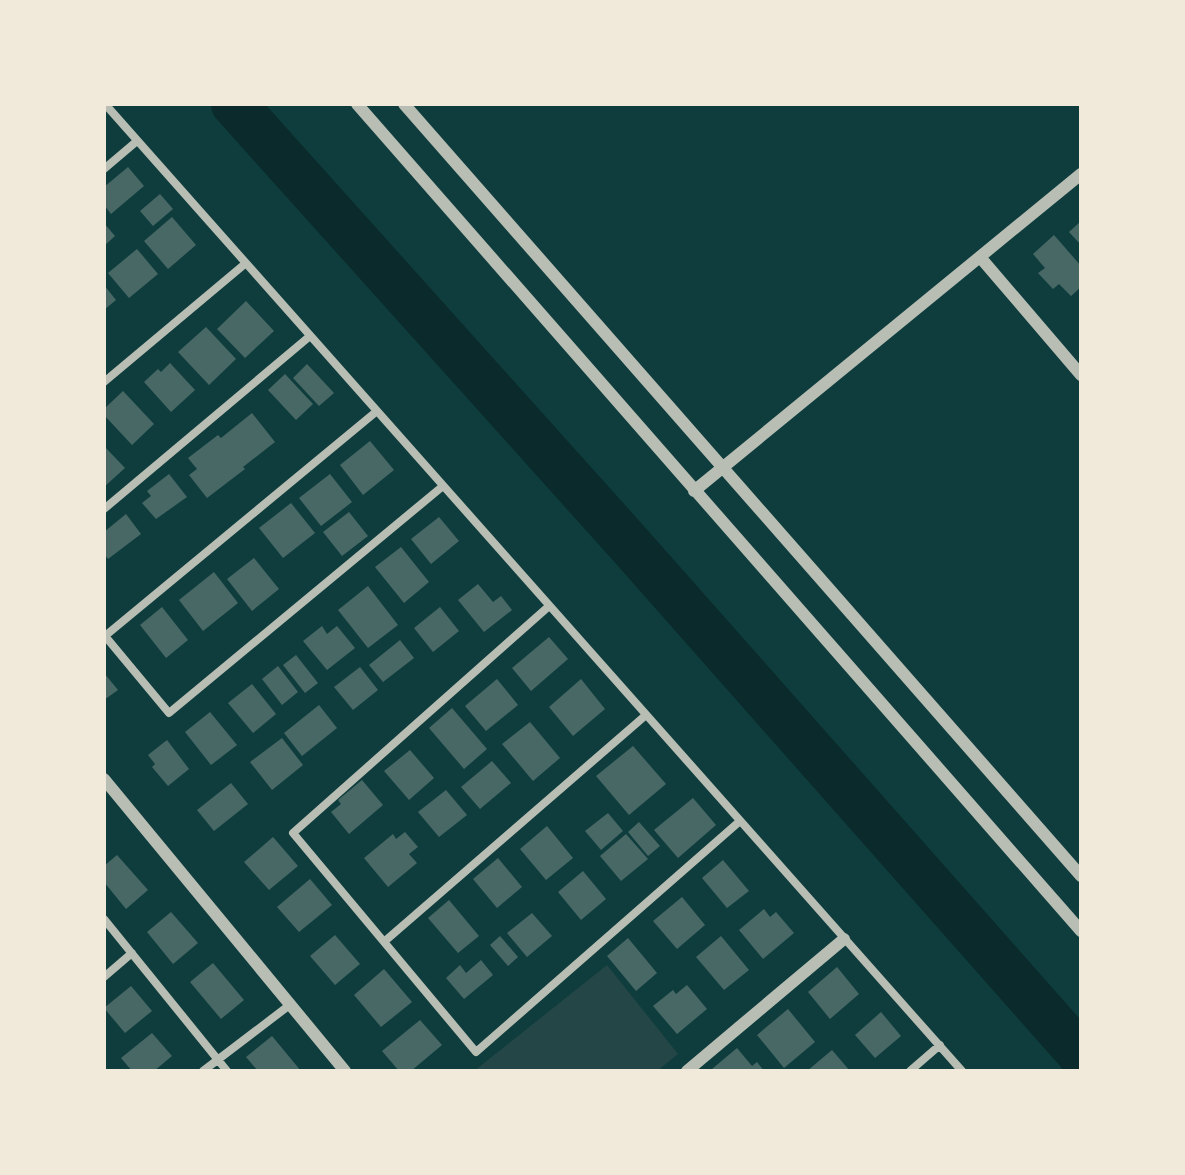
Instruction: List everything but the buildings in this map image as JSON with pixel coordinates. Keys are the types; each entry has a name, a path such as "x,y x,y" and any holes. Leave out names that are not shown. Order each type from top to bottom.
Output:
{"street":[{"path":"105,104 962,1071"},
{"path":"357,104 1081,931"},
{"path":"404,104 1081,876"},
{"path":"104,169 137,141"},
{"path":"694,491 1081,174"},
{"path":"980,257 1081,375"},
{"path":"104,382 246,263"},
{"path":"104,509 310,336"},
{"path":"377,411 105,636 169,713 443,486"},
{"path":"548,607 293,833 476,1052 740,821"},
{"path":"385,941 646,715"},
{"path":"104,779 345,1071"},
{"path":"104,919 227,1071"},
{"path":"687,1071 844,939"},
{"path":"104,977 132,953"},
{"path":"203,1071 291,1004"},
{"path":"910,1071 940,1045"}],"shaded area":[{"path":"607,965 678,1054 657,1071 474,1071"}],"waterway":[{"path":"234,104 630,545 1081,1055"}]}
